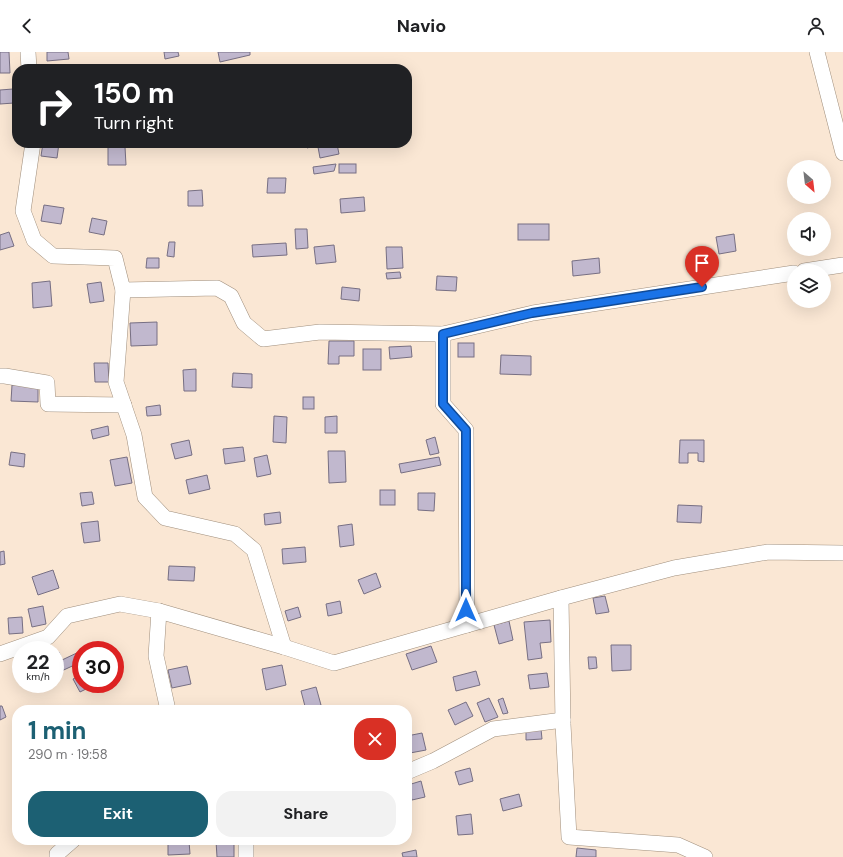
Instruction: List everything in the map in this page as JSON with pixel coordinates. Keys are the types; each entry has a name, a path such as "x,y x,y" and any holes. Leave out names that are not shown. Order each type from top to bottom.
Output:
{"street":[{"path":"28,52 29,64"},
{"path":"817,52 843,153"},
{"path":"32,148 23,211 34,240 53,256 115,258 123,290 116,382 134,435 145,497 166,518 235,534 254,550 284,647"},
{"path":"831,267 843,265"},
{"path":"123,290 217,288 231,296 244,323 263,339 320,332 443,334 532,313 787,274"},
{"path":"443,334 443,404 466,430 467,625"},
{"path":"0,376 47,383 48,404 124,405"},
{"path":"0,654 48,637 67,616 120,604 159,611 334,663 561,598 674,568 768,552 843,553"},
{"path":"561,598 563,720 569,837 678,844 705,857"},
{"path":"159,611 156,656 167,705"},
{"path":"412,770 433,761 493,728 563,720"},
{"path":"57,857 57,854 67,845"},
{"path":"246,845 246,857"}],"building":[{"path":"0,52 9,52 10,73 0,73"},
{"path":"47,52 68,52 69,59 47,61"},
{"path":"164,52 178,52 179,56 165,59"},
{"path":"218,52 250,52 250,55 220,62"},
{"path":"12,89 12,103 0,104 0,90"},
{"path":"42,148 58,148 57,158 41,156"},
{"path":"108,148 125,148 126,165 108,165"},
{"path":"318,148 338,148 339,154 320,158"},
{"path":"336,164 334,171 314,174 313,167"},
{"path":"339,164 356,164 356,173 339,173"},
{"path":"268,178 286,178 285,193 267,193"},
{"path":"202,190 203,206 188,206 188,191"},
{"path":"364,197 365,211 341,213 340,199"},
{"path":"44,205 64,208 61,224 41,221"},
{"path":"92,218 107,221 104,235 89,232"},
{"path":"518,224 549,224 549,240 518,240"},
{"path":"295,229 307,229 308,248 296,249"},
{"path":"9,232 14,246 0,250 0,235"},
{"path":"734,234 736,251 719,254 716,237"},
{"path":"169,242 175,242 174,257 167,256"},
{"path":"286,243 287,255 253,257 252,245"},
{"path":"334,245 336,262 316,264 314,247"},
{"path":"386,247 402,247 403,268 387,269"},
{"path":"147,258 159,258 159,268 146,268"},
{"path":"599,258 600,273 573,276 572,261"},
{"path":"400,272 401,278 387,279 386,273"},
{"path":"437,276 457,277 456,291 436,290"},
{"path":"50,281 52,306 33,308 32,283"},
{"path":"101,282 104,301 90,303 87,284"},
{"path":"342,287 360,289 359,301 341,299"},
{"path":"157,322 157,345 131,346 130,323"},
{"path":"329,341 354,341 354,356 339,356 339,364 328,364"},
{"path":"458,343 474,343 474,357 458,357"},
{"path":"411,346 412,357 390,359 389,347"},
{"path":"363,349 381,349 381,370 363,370"},
{"path":"501,355 531,356 531,375 500,374"},
{"path":"94,363 108,363 109,382 95,382"},
{"path":"196,369 196,391 184,391 183,370"},
{"path":"233,373 252,374 252,388 232,387"},
{"path":"12,385 38,386 38,402 11,401"},
{"path":"303,397 314,397 314,409 303,409"},
{"path":"160,405 161,415 147,416 146,407"},
{"path":"274,416 287,417 286,443 273,442"},
{"path":"337,416 337,433 325,433 325,417"},
{"path":"108,426 109,435 93,439 91,430"},
{"path":"435,437 439,453 430,455 426,440"},
{"path":"189,440 192,455 175,459 171,444"},
{"path":"680,440 704,440 704,462 698,461 698,453 688,453 688,463 679,463"},
{"path":"243,447 245,461 225,464 223,449"},
{"path":"328,451 345,451 346,482 329,483"},
{"path":"11,452 25,454 24,467 9,465"},
{"path":"267,455 271,474 257,477 254,458"},
{"path":"127,457 132,483 115,486 110,460"},
{"path":"439,457 441,465 401,473 399,464"},
{"path":"207,475 210,489 189,494 186,480"},
{"path":"380,490 395,490 395,505 380,505"},
{"path":"92,492 94,504 82,506 80,493"},
{"path":"418,493 435,493 434,511 418,510"},
{"path":"678,505 702,506 701,523 677,522"},
{"path":"280,512 281,523 265,525 264,514"},
{"path":"98,521 100,541 84,543 81,523"},
{"path":"352,524 354,545 340,547 338,526"},
{"path":"305,547 306,562 283,564 282,549"},
{"path":"4,551 5,564 0,565 0,552"},
{"path":"169,566 195,567 194,581 168,580"},
{"path":"53,570 59,588 38,595 32,577"},
{"path":"376,573 381,587 364,594 358,580"},
{"path":"605,596 609,612 596,614 593,598"},
{"path":"340,601 342,613 328,616 326,604"},
{"path":"43,606 46,624 32,627 28,609"},
{"path":"298,607 301,617 288,621 285,611"},
{"path":"22,617 23,633 9,634 8,618"},
{"path":"550,620 551,642 540,643 542,658 528,660 524,622"},
{"path":"509,621 513,640 499,644 494,625"},
{"path":"611,645 631,645 631,670 612,671"},
{"path":"431,646 437,662 412,670 406,654"},
{"path":"72,655 72,666 64,670 64,659"},
{"path":"588,657 596,657 597,668 589,669"},
{"path":"282,665 286,685 266,690 262,669"},
{"path":"187,666 191,684 172,688 168,670"},
{"path":"476,671 480,685 456,691 453,677"},
{"path":"547,673 549,687 530,689 528,675"},
{"path":"316,687 321,705 305,705 301,691"},
{"path":"489,698 498,717 485,722 477,703"},
{"path":"503,698 508,713 503,714 498,700"},
{"path":"466,702 473,716 455,725 448,710"},
{"path":"0,706 2,706 6,717 0,720"},
{"path":"541,729 542,739 526,740 526,730"},
{"path":"422,733 426,750 412,753 412,735"},
{"path":"470,768 473,781 459,785 455,772"},
{"path":"421,781 425,797 412,800 412,784"},
{"path":"519,794 522,806 503,811 500,799"},
{"path":"471,814 473,834 458,835 456,816"},
{"path":"168,845 189,845 190,854 168,855"},
{"path":"216,845 234,845 234,857 217,857"},
{"path":"577,848 596,850 596,857 576,857"},
{"path":"416,850 417,857 403,857 402,853"}],"route":[{"path":"466,610 466,430 443,404 443,334 532,313 702,287"}]}
